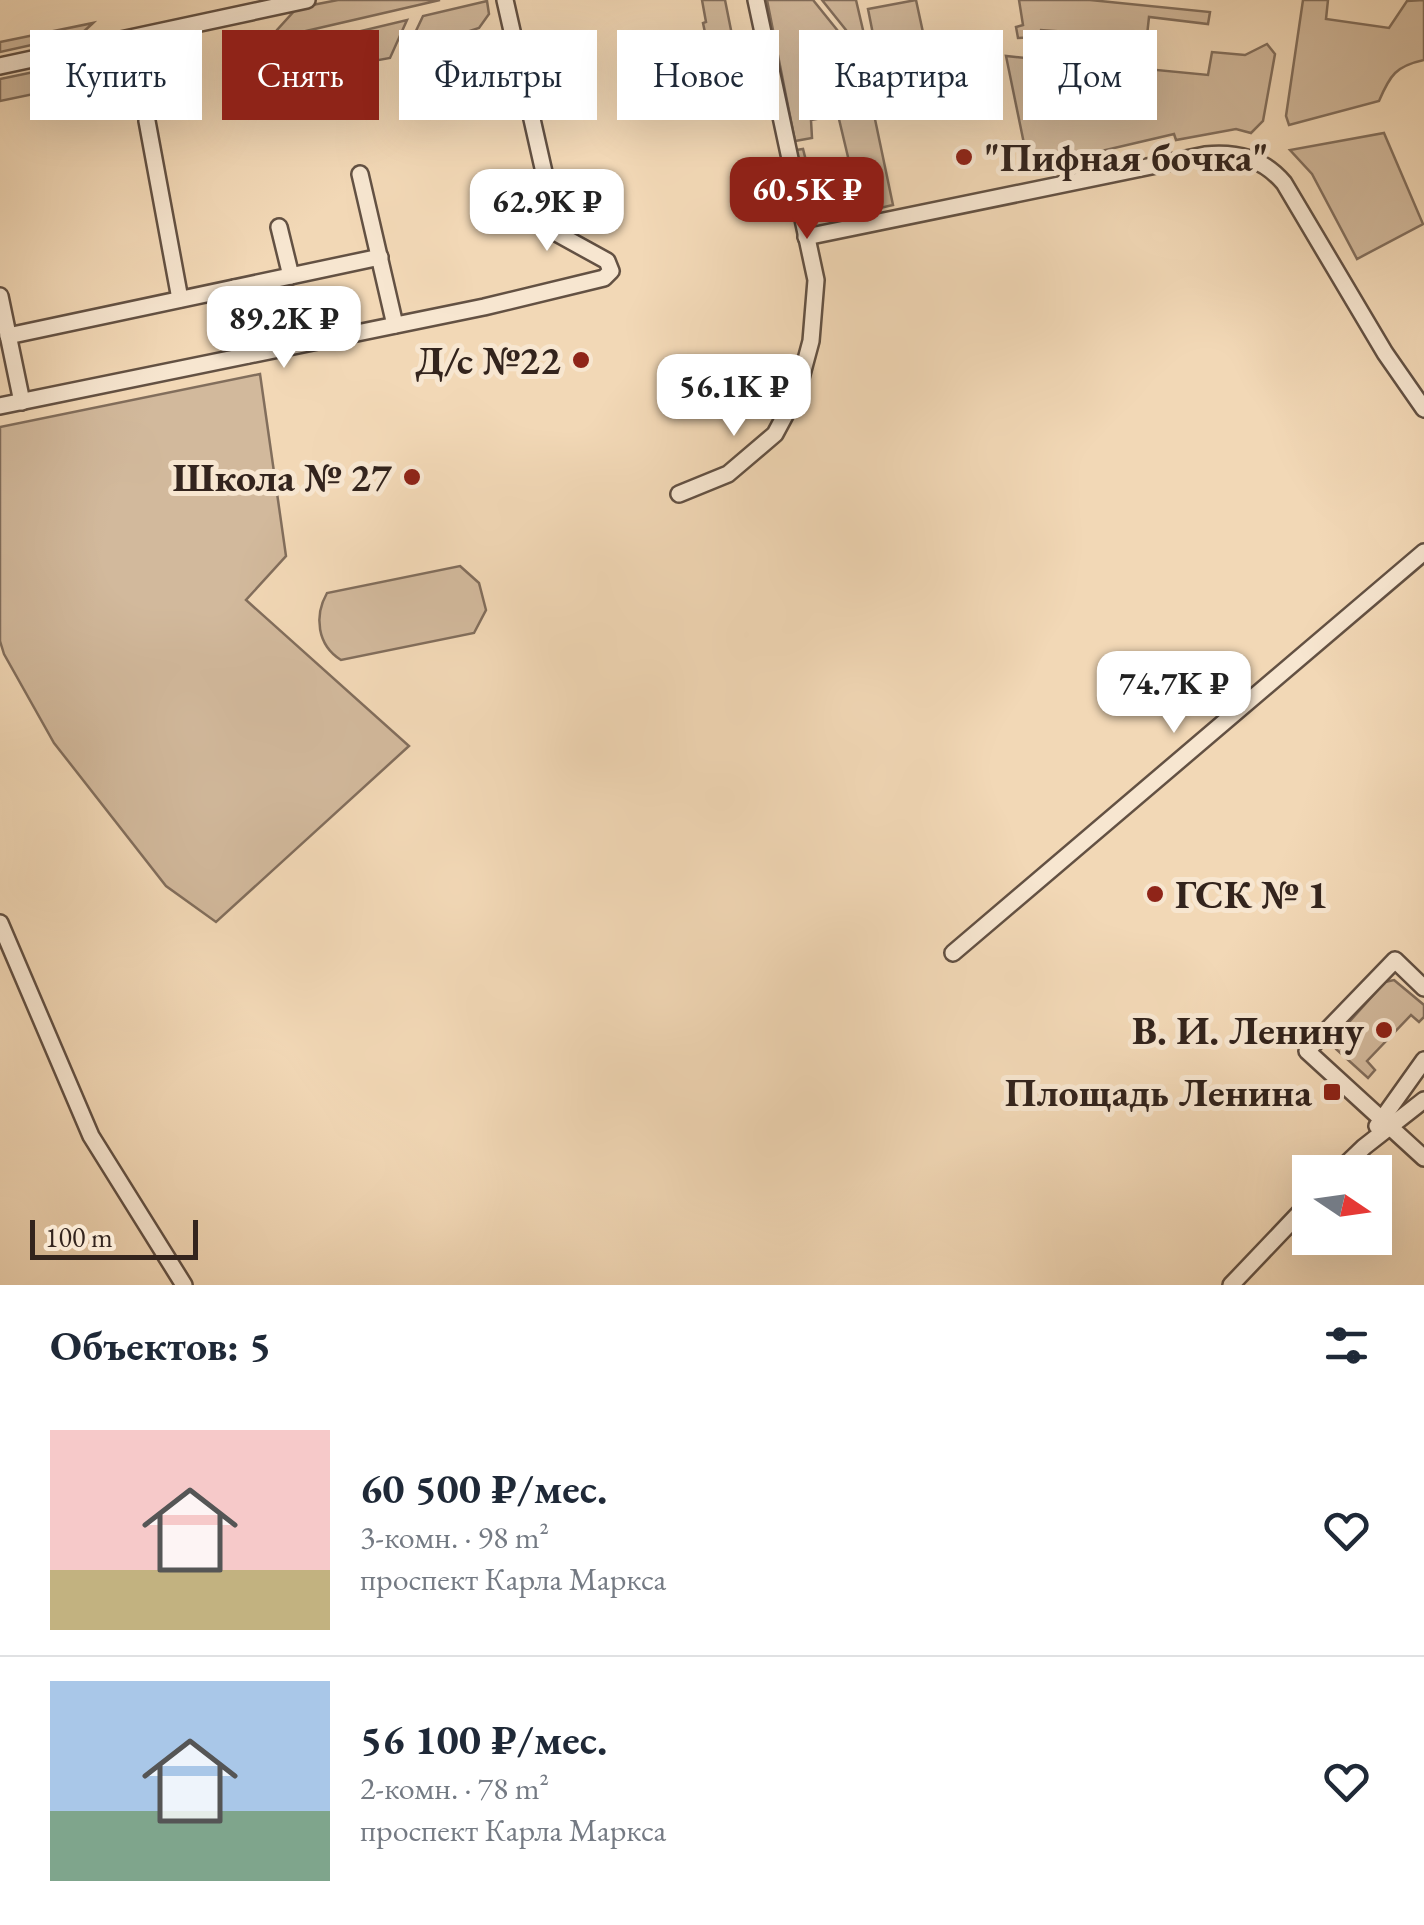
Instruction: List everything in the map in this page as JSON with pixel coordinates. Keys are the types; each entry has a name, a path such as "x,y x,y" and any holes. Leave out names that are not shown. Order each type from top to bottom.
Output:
{"street":[{"path":"0,66 308,0"},
{"path":"0,406 395,326 604,278 611,271 607,261 558,234 505,0"},
{"path":"679,494 728,474 774,434 797,394 811,341 816,280 756,0"},
{"path":"147,121 180,300"},
{"path":"806,237 1205,154 1244,156 1274,171 1284,183 1384,353 1424,409"},
{"path":"360,174 395,326"},
{"path":"797,199 814,220 848,228"},
{"path":"280,227 291,276"},
{"path":"8,336 380,257"},
{"path":"234,288 248,355"},
{"path":"0,296 22,402"},
{"path":"953,954 1424,552"},
{"path":"0,922 90,1136 184,1285"},
{"path":"1424,988 1394,960 1306,1051 1424,1158"},
{"path":"1356,1155 1386,1124 1424,1060"},
{"path":"1386,1124 1424,1100"},
{"path":"1232,1285 1292,1221"}],"shaded area":[{"path":"338,0 440,0 310,30 277,30 297,8"},
{"path":"702,0 725,0 731,30 704,30"},
{"path":"767,0 813,0 837,30 799,30 799,120 811,120 812,138 795,141 779,60 779,30 773,30"},
{"path":"822,0 856,0 863,30 846,30"},
{"path":"916,0 922,30 872,30 868,9"},
{"path":"1019,0 1090,0 1210,12 1208,24 1149,17 1148,30 1023,30 1023,38 1018,38 1016,27 1023,25"},
{"path":"1303,0 1328,0 1326,19 1389,28 1407,1 1424,0 1424,60 1395,73 1379,101 1289,125 1286,116"},
{"path":"487,1 489,14 473,30 416,30 423,16"},
{"path":"407,20 399,30 390,58 379,60 379,30 365,30"},
{"path":"93,23 85,30 59,30"},
{"path":"30,36 30,45 0,52 0,42"},
{"path":"1267,44 1275,54 1263,121 1251,133 1236,129 1176,140 1174,134 1029,168 1006,56 1023,58 1023,120 1157,120 1157,70 1208,75 1212,52 1245,55"},
{"path":"30,73 30,95 0,101 0,79"},
{"path":"839,120 875,120 893,205 847,216 822,215 808,196 796,150 803,149 818,208 858,199"},
{"path":"1384,133 1423,224 1357,259 1312,174 1290,150"},
{"path":"260,374 286,556 246,600 409,746 216,922 166,886 54,743 4,654 0,641 0,427"},
{"path":"460,566 479,583 486,610 474,633 341,660 327,646 319,620 327,593"},
{"path":"1394,980 1424,1005 1424,1017 1419,1022 1411,1015 1367,1061 1375,1070 1368,1078 1336,1049 1333,1040 1385,982"}],"place":[{"name":"\"Пифная бочка\"","path":"964,157"},
{"name":"Д/с №22","path":"581,360"},
{"name":"Школа № 27","path":"412,477"},
{"name":"ГСК № 1","path":"1155,894"},
{"name":"В. И. Ленину","path":"1384,1030"},
{"name":"Площадь Ленина","path":"1332,1092"}]}
